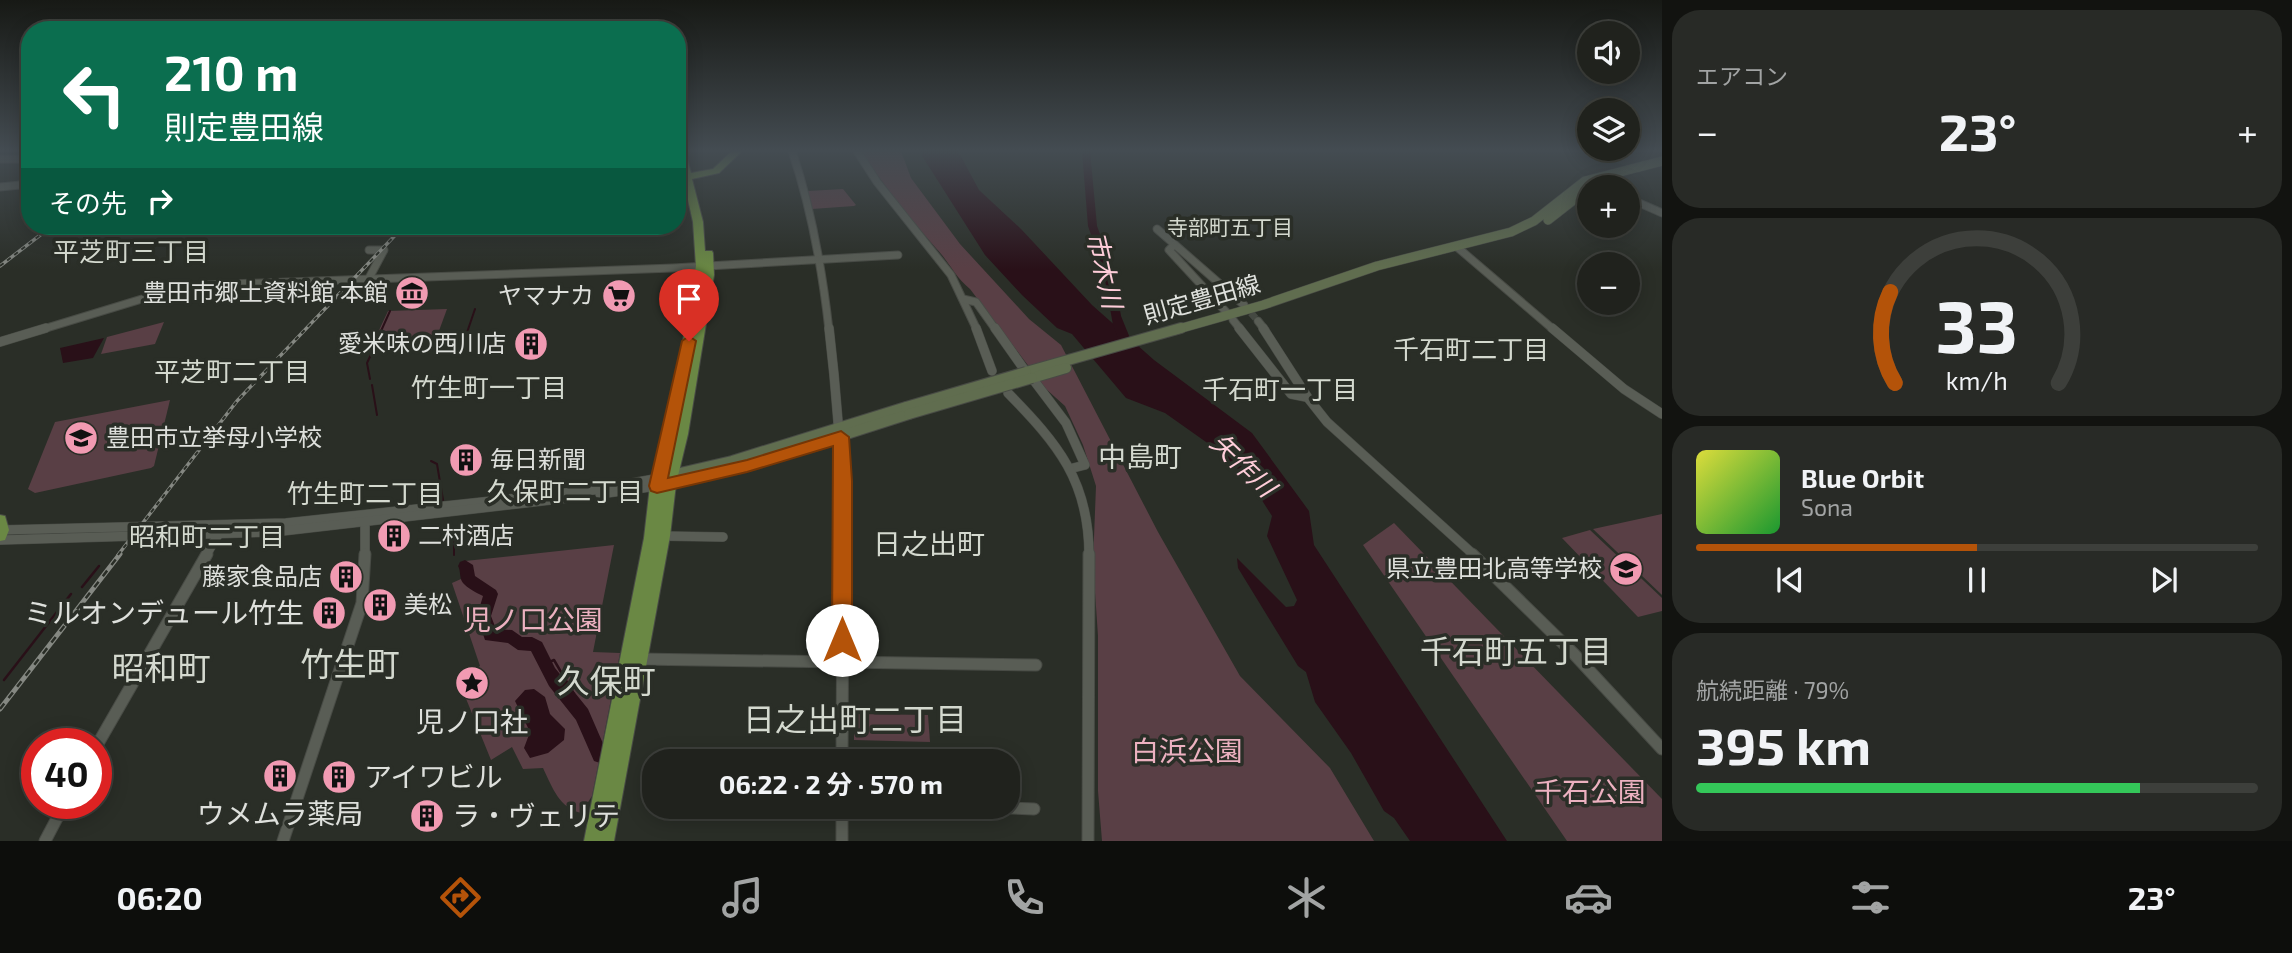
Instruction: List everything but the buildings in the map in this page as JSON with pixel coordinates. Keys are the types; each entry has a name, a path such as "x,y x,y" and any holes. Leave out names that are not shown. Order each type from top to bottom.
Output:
{"highway":[{"path":"605,841 689,341 705,266 693,190"},
{"path":"593,841 663,536 665,481"}],"main road":[{"name":"則定豊田線","path":"665,481 840,433 907,410 1231,318 1371,273 1529,232 1577,196"},
{"name":"則定豊田線","path":"1231,318 1377,266 1459,250"}],"street":[{"path":"805,190 821,261 837,387 843,481 842,749"},
{"path":"882,190 943,263 977,327 992,371"},
{"path":"1640,203 1662,213"},
{"path":"1157,229 1244,304"},
{"path":"1174,245 1169,250 1231,318 1291,394 1306,397"},
{"path":"369,250 384,250 369,278"},
{"path":"1459,250 1624,390 1662,414"},
{"path":"0,342 139,299 195,287 821,261 898,255"},
{"path":"963,299 976,302 1066,423 1076,441 1084,465 1073,468"},
{"path":"1258,321 1282,352 1306,397 1329,425 1418,502 1511,592 1625,707 1662,749"},
{"path":"1008,393 1046,433 1073,468 1084,497 1089,533 1088,841"},
{"path":"0,532 288,531 665,481"},
{"path":"283,841 362,603 365,519"},
{"path":"107,728 221,530"},
{"path":"663,536 723,537"},
{"path":"634,658 1036,665"},
{"path":"1020,808 1034,809"},
{"path":"45,841 57,819"},
{"path":"842,819 842,841"}],"green space":[{"path":"844,190 856,205 812,209 808,191"},
{"name":"白浜公園","path":"889,190 920,190 960,244 1029,319 1061,345 1158,532 1240,676 1330,768 1374,841 1102,841 1098,791 1098,636 1093,563 1096,486 1083,445 1065,406 1046,389 970,289"},
{"path":"447,309 436,339 374,341 388,311"},
{"path":"164,322 155,344 101,354 107,337"},
{"path":"170,400 154,466 151,468 35,493 28,489 55,422"},
{"path":"1662,514 1662,595 1593,529"},
{"name":"千石公園","path":"1394,523 1662,799 1662,841 1567,841 1363,545"},
{"path":"1590,530 1662,598 1662,611 1638,617 1562,538"},
{"name":"児ノ口公園","path":"614,545 593,652 620,653 592,796 581,813 562,802 543,768 523,769 512,747 491,760 458,679 480,666 452,583 461,579 465,561"},
{"path":"854,714 928,715 930,742 854,740"}],"water":[{"name":"矢作川","path":"944,190 979,190 1021,229 1092,305 1154,360 1252,433 1309,511 1314,545 1507,841 1410,841 1394,818 1384,811 1351,753 1315,702 1306,672 1298,666 1238,568 1237,558 1286,607 1294,606 1297,600 1267,536 1272,516 1249,480 1223,454 1165,413 1126,398 1072,334 1057,328 985,255"},
{"path":"104,338 93,358 63,363 60,348"},
{"path":"534,689 545,697 550,714 565,729 564,740 548,753 530,758 524,748 530,732 515,701 525,690"}],"waterway":[{"name":"市木川","path":"1089,190 1092,226 1108,269 1116,316 1126,343"},
{"path":"459,356 475,309"},
{"path":"377,340 390,311"},
{"path":"370,379 367,363 375,346"},
{"path":"372,385 377,415"},
{"path":"431,461 437,464 443,500"},
{"path":"454,538 454,555"},
{"path":"461,563 465,566"},
{"path":"82,587 99,566"},
{"path":"465,566 468,569 468,579 491,594 484,616 490,635 512,637 518,643 537,647 549,673 582,715 600,755"},
{"path":"4,680 71,594"},
{"path":"545,664 554,660 575,696 570,703"}],"tunnel":[{"path":"1244,305 1258,321"}],"railway":[{"path":"0,266 40,235"},
{"path":"118,555 237,401 395,235"},
{"path":"0,709 120,554"}],"place":[{"name":"豊田市郷土資料館 本館","path":"412,293"},
{"name":"ヤマナカ","path":"619,296"},
{"name":"愛米味の西川店","path":"531,344"},
{"name":"豊田市立挙母小学校","path":"81,438"},
{"name":"毎日新聞","path":"466,460"},
{"name":"二村酒店","path":"394,536"},
{"name":"県立豊田北高等学校","path":"1626,569"},
{"name":"藤家食品店","path":"346,577"},
{"name":"美松","path":"380,605"},
{"name":"ミルオンデュール竹生","path":"329,613"},
{"name":"児ノ口社","path":"472,683"},
{"name":"ウメムラ薬局","path":"280,776"},
{"name":"アイワビル","path":"339,777"},
{"name":"ラ・ヴェリテ","path":"427,816"}],"district":[{"name":"寺部町五丁目","path":"1230,228"},
{"name":"平芝町三丁目","path":"131,252"},
{"name":"千石町二丁目","path":"1471,350"},
{"name":"平芝町二丁目","path":"232,372"},
{"name":"竹生町一丁目","path":"489,388"},
{"name":"千石町一丁目","path":"1280,390"},
{"name":"中島町","path":"1140,457"},
{"name":"久保町二丁目","path":"565,492"},
{"name":"竹生町二丁目","path":"365,494"},
{"name":"昭和町二丁目","path":"207,537"},
{"name":"日之出町","path":"929,544"},
{"name":"千石町五丁目","path":"1516,652"},
{"name":"竹生町","path":"350,664"},
{"name":"昭和町","path":"161,668"},
{"name":"久保町","path":"606,681"},
{"name":"日之出町二丁目","path":"855,720"}],"route":[{"path":"689,341 657,486 747,466 841,437 842,640"}]}
